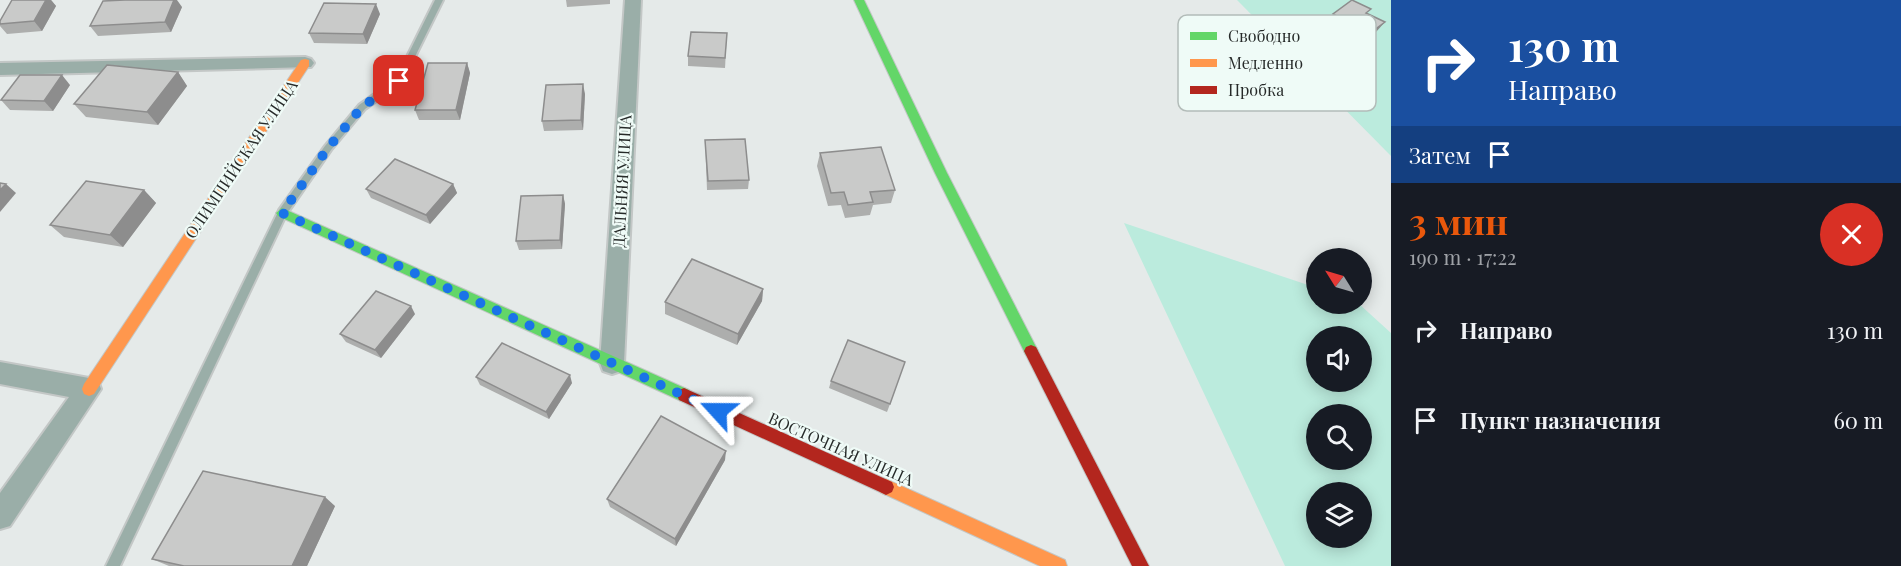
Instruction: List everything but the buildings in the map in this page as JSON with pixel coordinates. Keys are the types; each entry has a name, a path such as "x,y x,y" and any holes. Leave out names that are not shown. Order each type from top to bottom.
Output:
{"street":[{"name":"ДАЛЬНЯЯ УЛИЦА","path":"612,363 633,0"},
{"path":"859,0 941,173 1141,566"},
{"name":"ОЛИМПИЙСКАЯ УЛИЦА","path":"0,69 305,63"},
{"name":"ОЛИМПИЙСКАЯ УЛИЦА","path":"0,516 89,389 305,63"},
{"name":"ВОСТОЧНАЯ УЛИЦА","path":"282,213 1059,566"},
{"path":"0,373 89,389"}],"lane":[{"path":"113,566 282,213 328,148 362,107 399,81 439,0"}],"green space":[{"path":"1237,0 1391,0 1391,156 1347,111 1376,111 1376,15 1252,15"},
{"path":"1124,223 1306,284 1306,314 1370,314 1391,333 1391,566 1285,566"}],"traffic: fast":[{"path":"859,0 941,173 1031,351"},
{"path":"282,213 684,395"}],"traffic: slow":[{"path":"89,389 305,63"},
{"path":"886,487 1059,566"}],"traffic: jam":[{"path":"1031,351 1141,566"},
{"path":"684,395 886,487"}],"route":[{"path":"399,81 362,107 328,148 282,213 718,411"}]}
